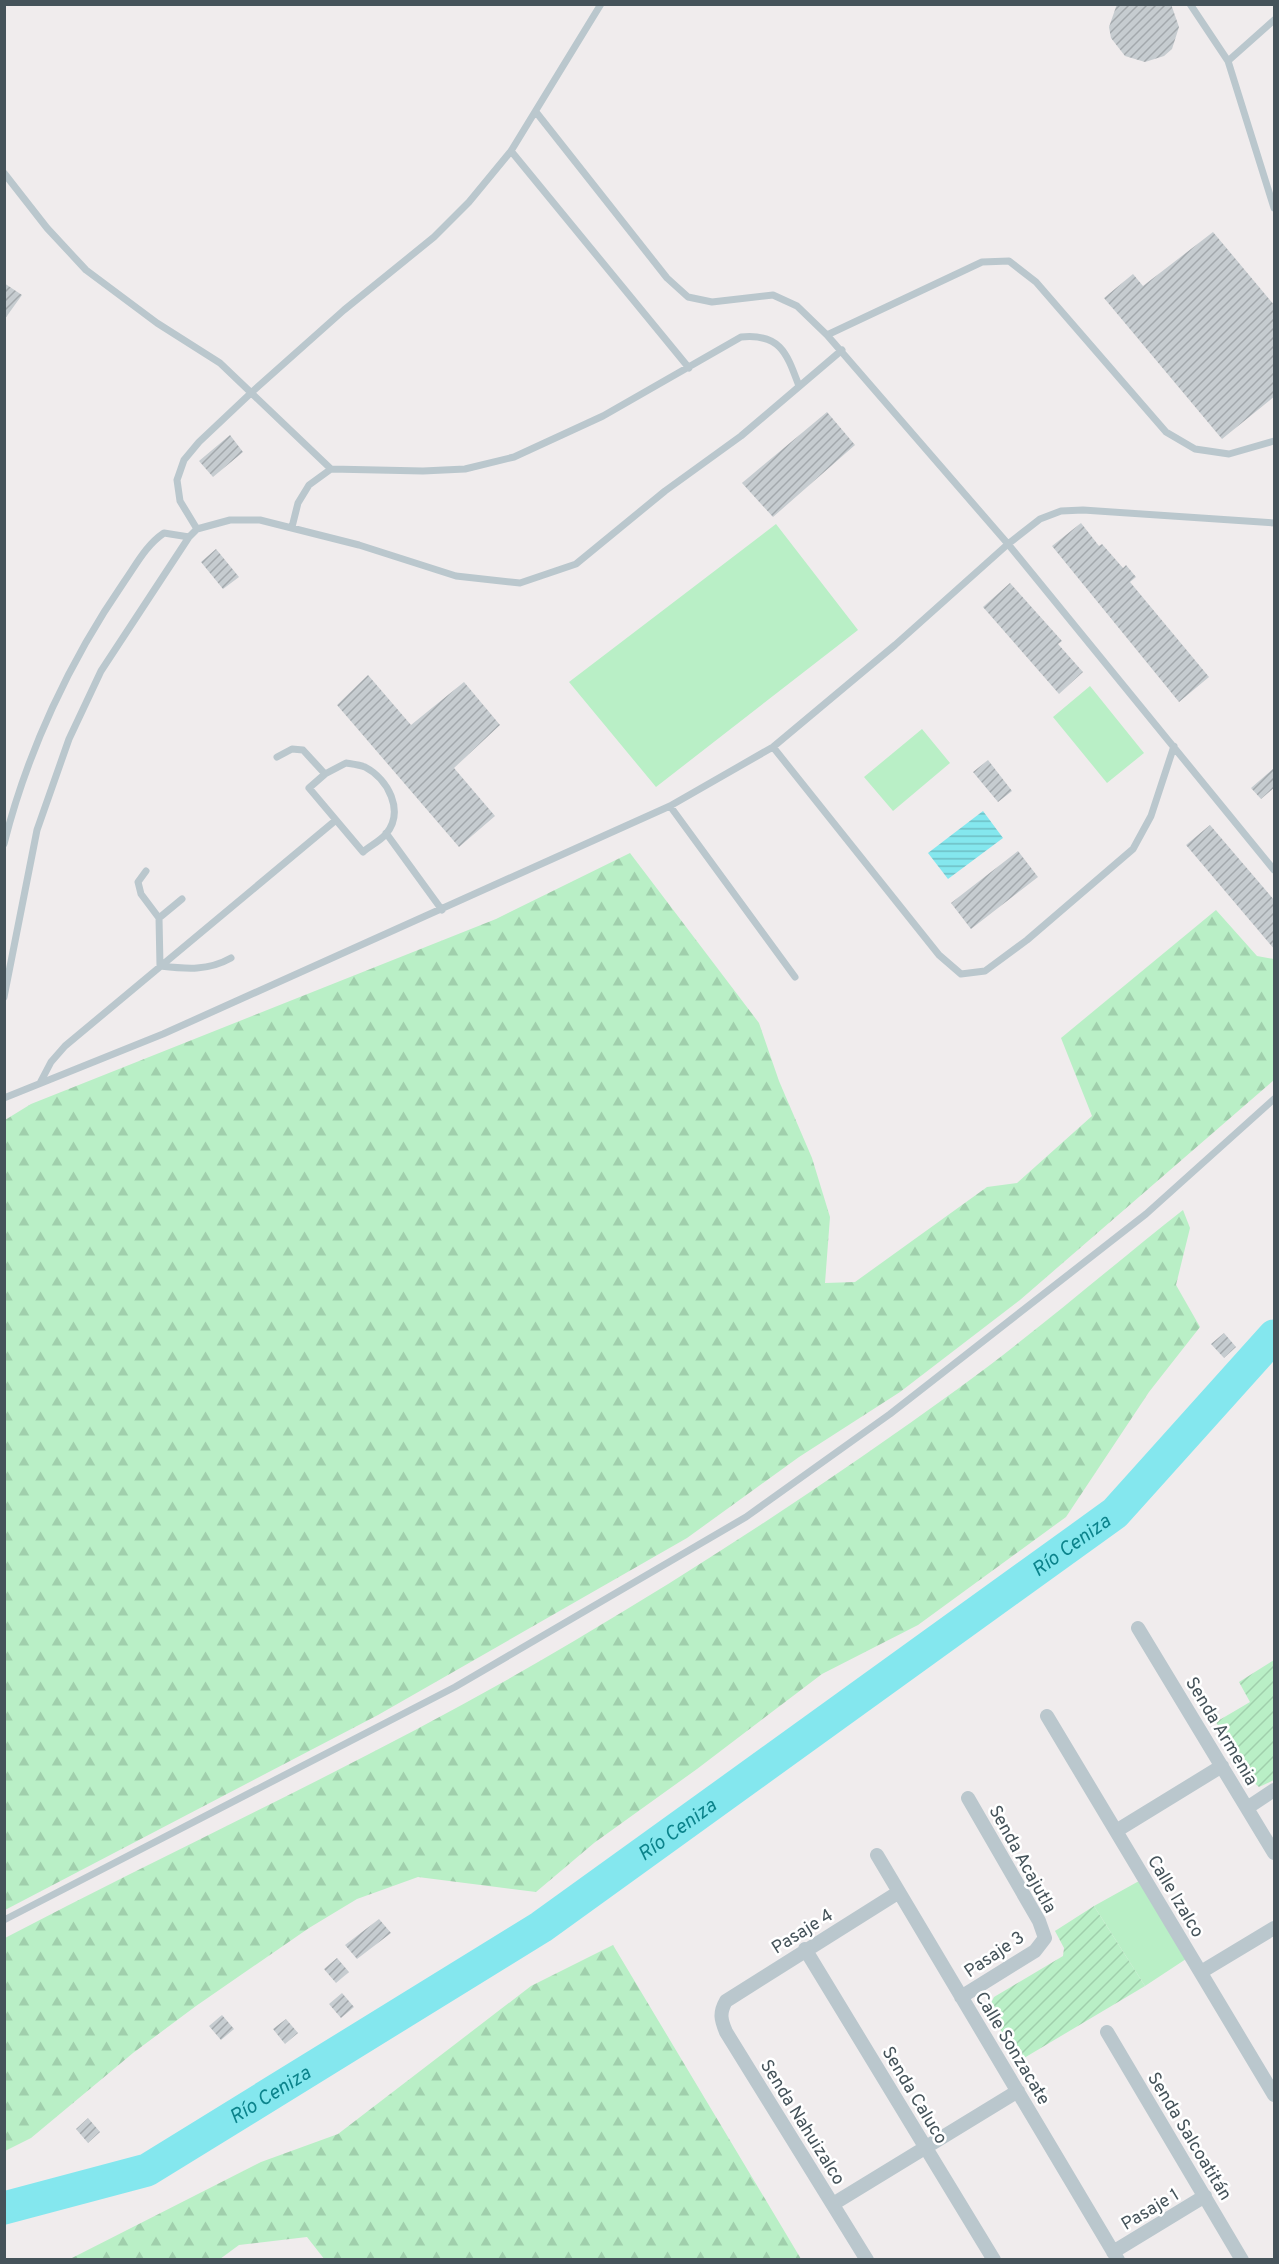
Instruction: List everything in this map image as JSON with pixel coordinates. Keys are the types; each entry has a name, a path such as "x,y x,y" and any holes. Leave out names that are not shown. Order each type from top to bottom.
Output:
{"street":[{"name":"Senda Armenia","path":"1138,1628 1275,1852"},
{"name":"Calle Izalco","path":"1047,1716 1275,2095"},
{"path":"1116,1831 1222,1766"},
{"path":"1247,1808 1275,1790"},
{"name":"Senda Acajutla","path":"968,1798 1039,1921 1045,1938"},
{"name":"Calle Sonzacate","path":"877,1856 1115,2256"},
{"name":"Pasaje 4","path":"726,2001 805,1949 899,1892"},
{"path":"1201,1972 1275,1928"},
{"name":"Pasaje 3","path":"961,1997 1035,1951 1045,1938"},
{"name":"Senda Caluco","path":"805,1949 994,2259"},
{"name":"Senda Nahuizalco","path":"726,2001 721,2010 721,2020 726,2032 867,2259"},
{"name":"Senda Salcoatitán","path":"1107,2032 1242,2259"},
{"path":"833,2204 1018,2091"},
{"name":"Pasaje 1","path":"1115,2256 1205,2196"}],"lane":[{"path":"197,529 180,501 177,480 184,460 199,442 252,392 344,310 434,237 469,202 511,152 601,4"},
{"path":"1190,4 1228,61 1275,208"},
{"path":"1228,61 1275,20"},
{"path":"536,112 667,278 688,297 712,302 773,295 797,306 842,350 1008,544 1275,870"},
{"path":"511,152 689,368"},
{"path":"5,177 86,270 157,323 220,363 331,469"},
{"path":"827,335 982,262 1009,261 1036,282 1167,432 1195,449 1229,454 1275,441"},
{"path":"292,527 298,503 309,485 331,469 423,471 465,469 514,457 603,416 741,337 760,335 777,344 789,359 799,386"},
{"path":"4,997 36,830 69,740 101,670 189,537 197,529 230,520 260,520 359,545 456,576 520,583 576,564 665,491 741,436 842,350"},
{"path":"4,1098 163,1034 670,806 773,747 1040,519 1061,511 1275,523"},
{"path":"4,844 45,725 75,660 109,603 153,540 164,533 189,537"},
{"path":"773,747 939,955 961,974 985,971 1133,849 1151,816 1174,746"},
{"path":"277,757 292,749 303,750 325,774"},
{"path":"346,763 364,767 381,779 393,797 394,817 386,833 363,852 336,820 309,788 325,774 346,763"},
{"path":"670,806 795,977"},
{"path":"40,1083 51,1062 65,1046 336,820"},
{"path":"386,833 442,910"},
{"path":"146,871 138,882 141,894 159,918 160,966"},
{"path":"159,918 182,899"},
{"path":"160,966 194,969 216,966 231,958"},
{"path":"4,1920 455,1687 746,1516 890,1414 1146,1214 1275,1098"}],"green space":[{"path":"776,524 858,630 656,787 569,682"},
{"path":"1090,686 1144,753 1107,783 1053,717"},
{"path":"922,729 950,763 893,811 864,777"},
{"path":"630,853 759,1023 779,1081 812,1158 830,1217 825,1283 855,1282 987,1187 1017,1183 1092,1116 1061,1038 1216,910 1257,956 1274,959 1274,1080 1020,1300 900,1392 799,1457 687,1538 378,1715 5,1910 5,1120 31,1104 496,919"},
{"path":"1183,1210 1190,1228 1176,1285 1200,1327 1149,1392 1066,1517 918,1625 822,1674 697,1769 594,1843 536,1892 418,1877 357,1899 309,1928 196,2006 133,2053 31,2138 5,2151 5,1938 434,1720 574,1641 672,1581 865,1455 988,1367"},
{"path":"1274,1660 1274,1780 1259,1787 1247,1776 1216,1722 1250,1702 1239,1682"},
{"path":"1139,1881 1186,1959 1145,1986 1094,1906"},
{"path":"1094,1906 1145,1986 1019,2061 988,2009 994,1997 1063,1956 1064,1948 1055,1931"},
{"path":"613,1945 801,2259 325,2260 307,2237 239,2245 220,2259 70,2259 261,2162 338,2134 531,1986"}],"water":[{"path":"983,811 1003,838 948,879 928,853"}],"building":[{"path":"1117,4 1171,4 1179,27 1172,49 1164,56 1145,62 1125,56 1111,38 1109,27"},
{"path":"1213,232 1275,306 1275,396 1222,439 1104,298 1133,274 1143,286"},
{"path":"4,283 22,295 4,320"},
{"path":"827,412 855,445 773,517 742,483"},
{"path":"230,435 243,452 213,477 199,461"},
{"path":"1081,523 1099,546 1102,544 1123,568 1126,565 1136,577 1130,582 1209,677 1179,702 1052,546"},
{"path":"216,549 239,577 223,589 201,562"},
{"path":"1010,583 1062,641 1058,644 1083,672 1059,694 983,607"},
{"path":"368,675 411,725 464,682 500,725 454,768 495,816 459,847 337,705"},
{"path":"988,760 1012,791 998,802 973,772"},
{"path":"1275,767 1275,787 1261,799 1251,788"},
{"path":"1210,825 1275,901 1275,950 1186,845"},
{"path":"1018,851 1038,877 971,929 951,903"},
{"path":"1224,1333 1236,1347 1224,1358 1211,1344"},
{"path":"379,1919 391,1933 357,1959 345,1945"},
{"path":"337,1958 349,1972 336,1983 324,1969"},
{"path":"342,1993 354,2007 341,2018 329,2004"},
{"path":"222,2015 234,2029 221,2040 209,2026"},
{"path":"286,2019 298,2033 285,2044 273,2029"},
{"path":"88,2118 100,2132 88,2143 76,2129"}],"waterway":[{"name":"Río Ceniza","path":"4,2208 147,2170 541,1927 1115,1513 1274,1336"}]}
